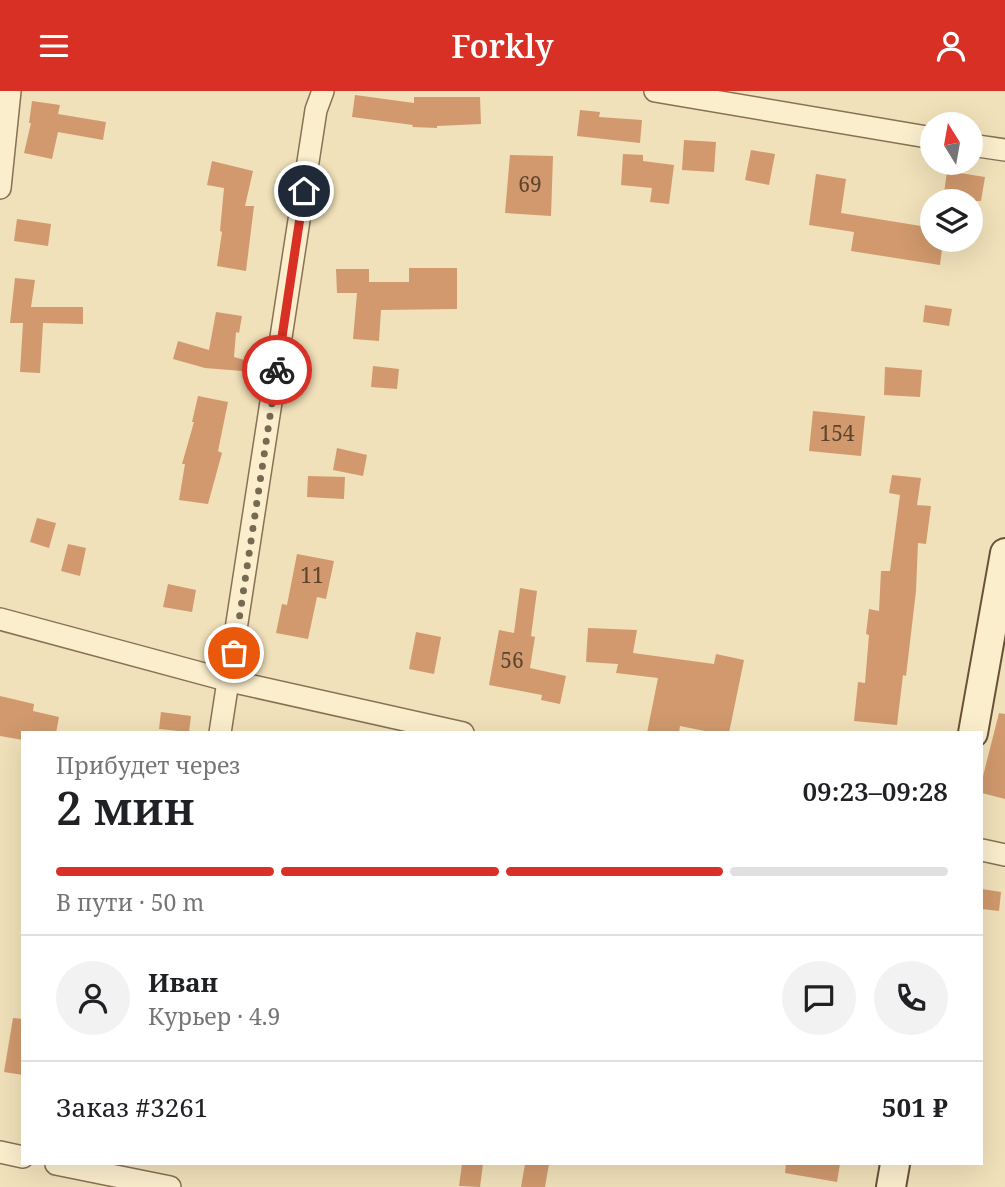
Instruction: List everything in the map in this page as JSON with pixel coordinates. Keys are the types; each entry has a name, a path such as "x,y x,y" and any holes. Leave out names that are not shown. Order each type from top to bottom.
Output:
{"street":[{"path":"0,188 10,91"},
{"path":"220,731 316,110 323,91"},
{"path":"655,91 920,136"},
{"path":"984,147 1005,151"},
{"path":"974,731 1005,553"},
{"path":"0,619 230,681 454,731"},
{"path":"983,850 1005,855"},
{"path":"0,1152 21,1157"},
{"path":"62,1165 140,1177 170,1187"},
{"path":"891,1187 895,1165"}],"building":[{"path":"355,95 414,103 414,97 480,97 481,124 412,127 413,125 352,117"},
{"path":"32,101 60,105 58,114 106,122 103,140 58,132 52,159 24,153 31,123"},
{"path":"580,110 600,112 599,117 642,120 640,143 577,136"},
{"path":"684,140 716,142 714,172 682,170"},
{"path":"751,150 775,154 769,185 745,180"},
{"path":"623,154 643,155 643,161 674,165 669,204 650,202 652,188 621,185"},
{"path":"510,155 553,156 551,216 505,213"},
{"path":"212,161 253,171 245,206 254,206 246,271 217,266 224,188 207,185"},
{"path":"816,174 846,179 841,213 920,226 920,252 942,252 940,265 851,251 854,232 809,225"},
{"path":"946,175 985,177 983,189 945,189"},
{"path":"17,219 51,224 48,246 14,241"},
{"path":"409,268 457,268 457,309 381,310 379,341 353,339 357,293 337,293 336,269 369,269 369,282 409,282"},
{"path":"15,278 35,280 31,307 83,307 83,324 43,323 40,373 20,372 23,323 10,323"},
{"path":"925,305 952,309 949,326 923,322"},
{"path":"216,312 242,316 239,333 236,332 234,357 255,363 254,372 205,368 173,359 178,341 209,350"},
{"path":"373,366 399,369 397,389 371,387"},
{"path":"885,367 922,370 920,397 884,395"},
{"path":"198,396 228,402 218,451 222,453 208,504 179,500 185,464 182,464"},
{"path":"813,411 865,416 861,456 809,451"},
{"path":"337,448 367,455 363,476 333,470"},
{"path":"892,475 921,478 917,505 931,506 926,544 918,543 916,591 897,725 854,721 858,682 865,683 869,609 879,611 881,571 890,571 900,495 889,493"},
{"path":"308,476 345,477 344,499 307,497"},
{"path":"37,518 56,523 49,548 30,542"},
{"path":"68,544 86,548 80,576 61,571"},
{"path":"297,554 334,561 326,599 317,597 308,639 276,633 282,604 287,605"},
{"path":"168,584 196,590 192,612 163,607"},
{"path":"520,588 537,591 531,636 535,637 530,668 566,676 560,704 541,700 542,695 489,685 499,630 514,633"},
{"path":"588,628 637,630 633,653 714,664 716,654 744,660 729,731 705,731 680,726 679,731 647,731 658,678 616,673 618,664 586,662"},
{"path":"416,632 441,637 434,674 409,669"},
{"path":"0,696 34,704 33,711 59,717 56,731 21,731 21,740 0,736"},
{"path":"161,712 191,716 189,731 159,729"},
{"path":"999,713 1005,714 1005,799 983,793 983,776"},
{"path":"983,889 1001,892 999,911 983,909"},
{"path":"13,1018 21,1019 21,1075 4,1072"},
{"path":"462,1165 483,1165 480,1187 459,1186"},
{"path":"525,1165 549,1165 545,1187 521,1187"},
{"path":"786,1165 840,1165 837,1182 785,1173"}],"way so far":[{"path":"234,653 277,370"}],"route":[{"path":"277,370 304,191"}]}
